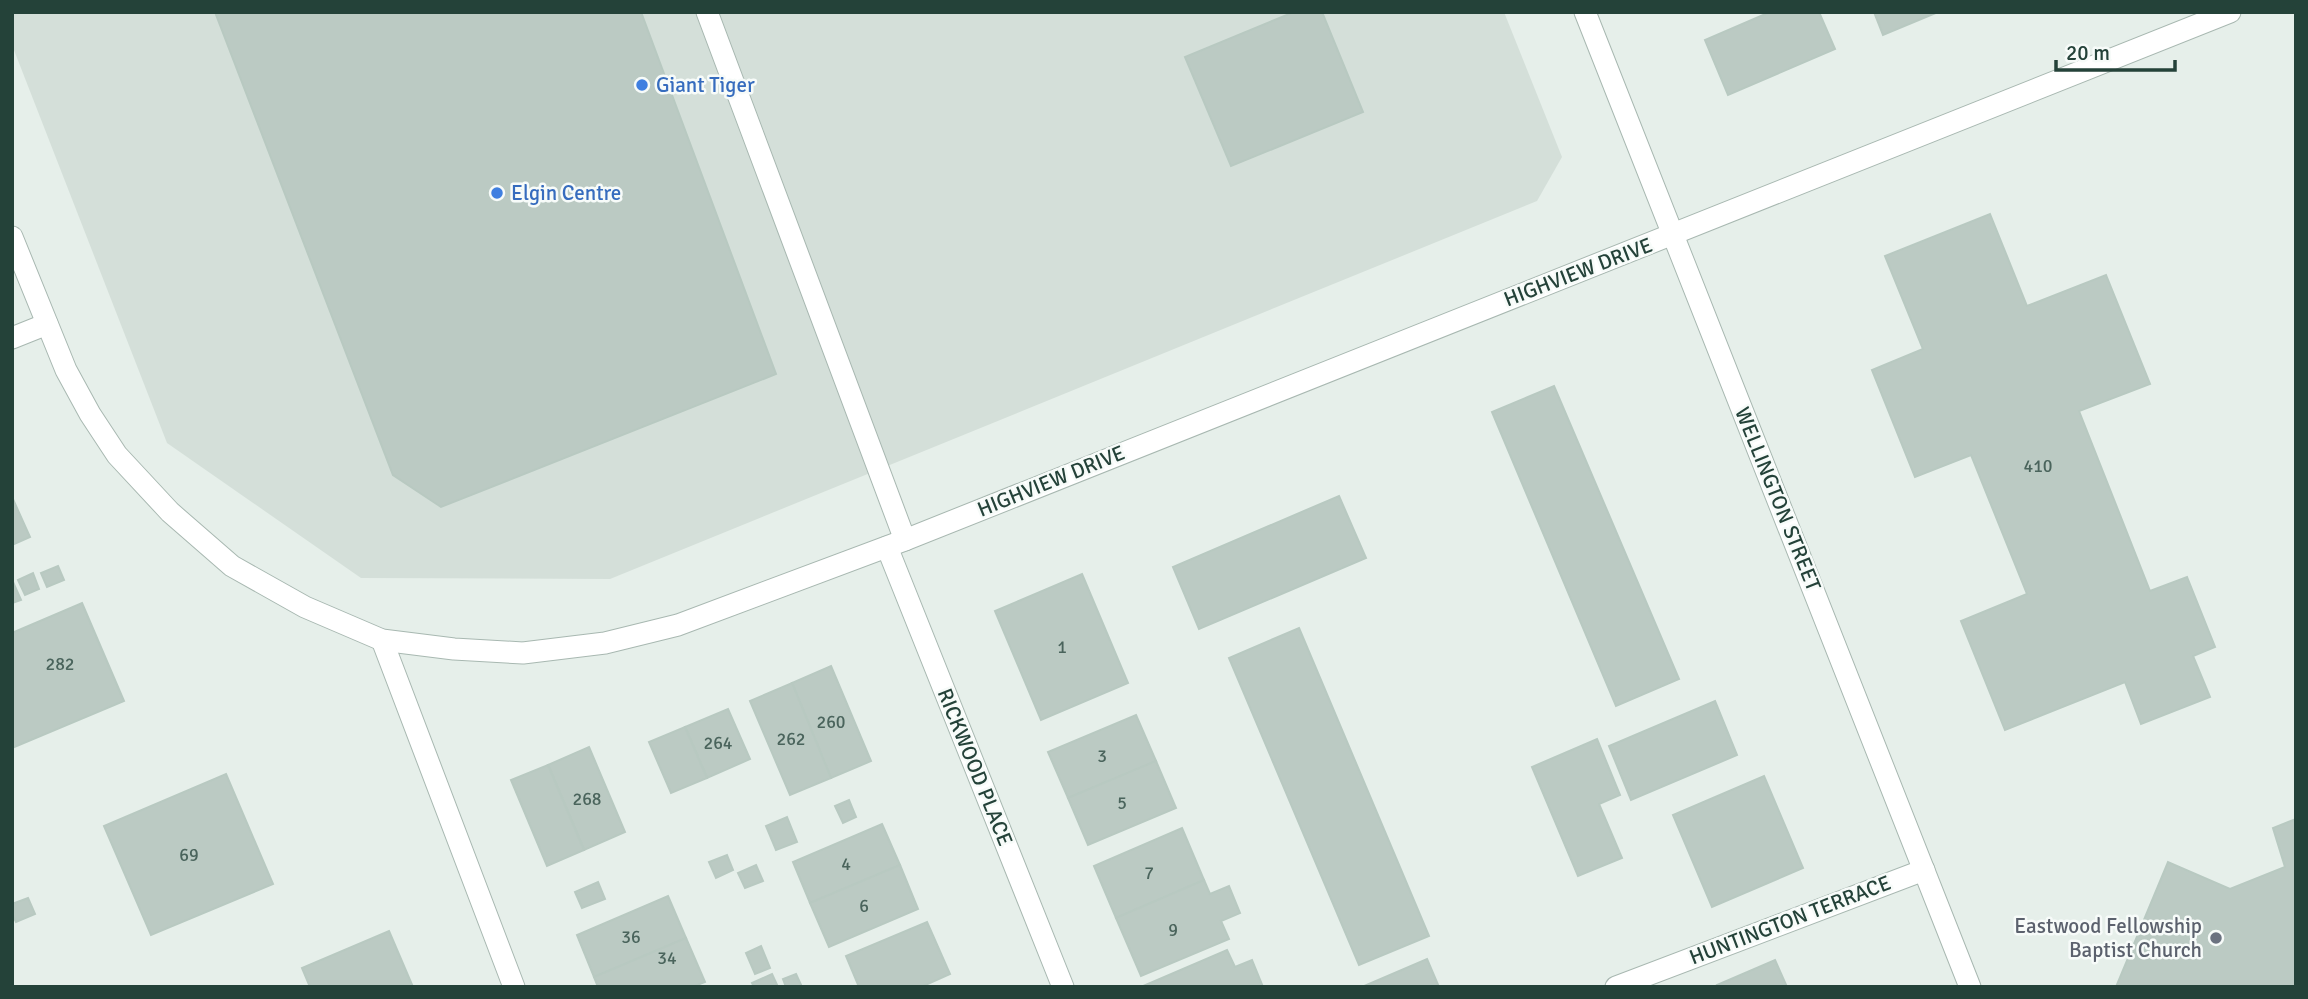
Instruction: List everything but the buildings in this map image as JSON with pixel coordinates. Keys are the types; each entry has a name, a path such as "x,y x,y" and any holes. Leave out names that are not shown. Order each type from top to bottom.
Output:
{"street":[{"name":"RICKWOOD PLACE","path":"706,12 896,543 1063,987"},
{"name":"WELLINGTON STREET","path":"1585,12 1970,987"},
{"name":"HIGHVIEW DRIVE","path":"12,237 66,370 117,455 170,512 232,566 305,607 382,640 454,649 523,653 605,643 678,625 896,543 2230,12"},
{"path":"12,338 47,324"},
{"path":"382,640 514,987"},
{"name":"HUNTINGTON TERRACE","path":"1616,987 1924,870"}],"shaded area":[{"path":"12,12 1504,12 1562,157 1537,201 610,579 361,578 167,443 12,45"}],"place":[{"name":"Giant Tiger","path":"642,85"},
{"name":"Elgin Centre","path":"497,193"},
{"name":"Eastwood Fellowship Baptist Church","path":"2216,938"}]}
